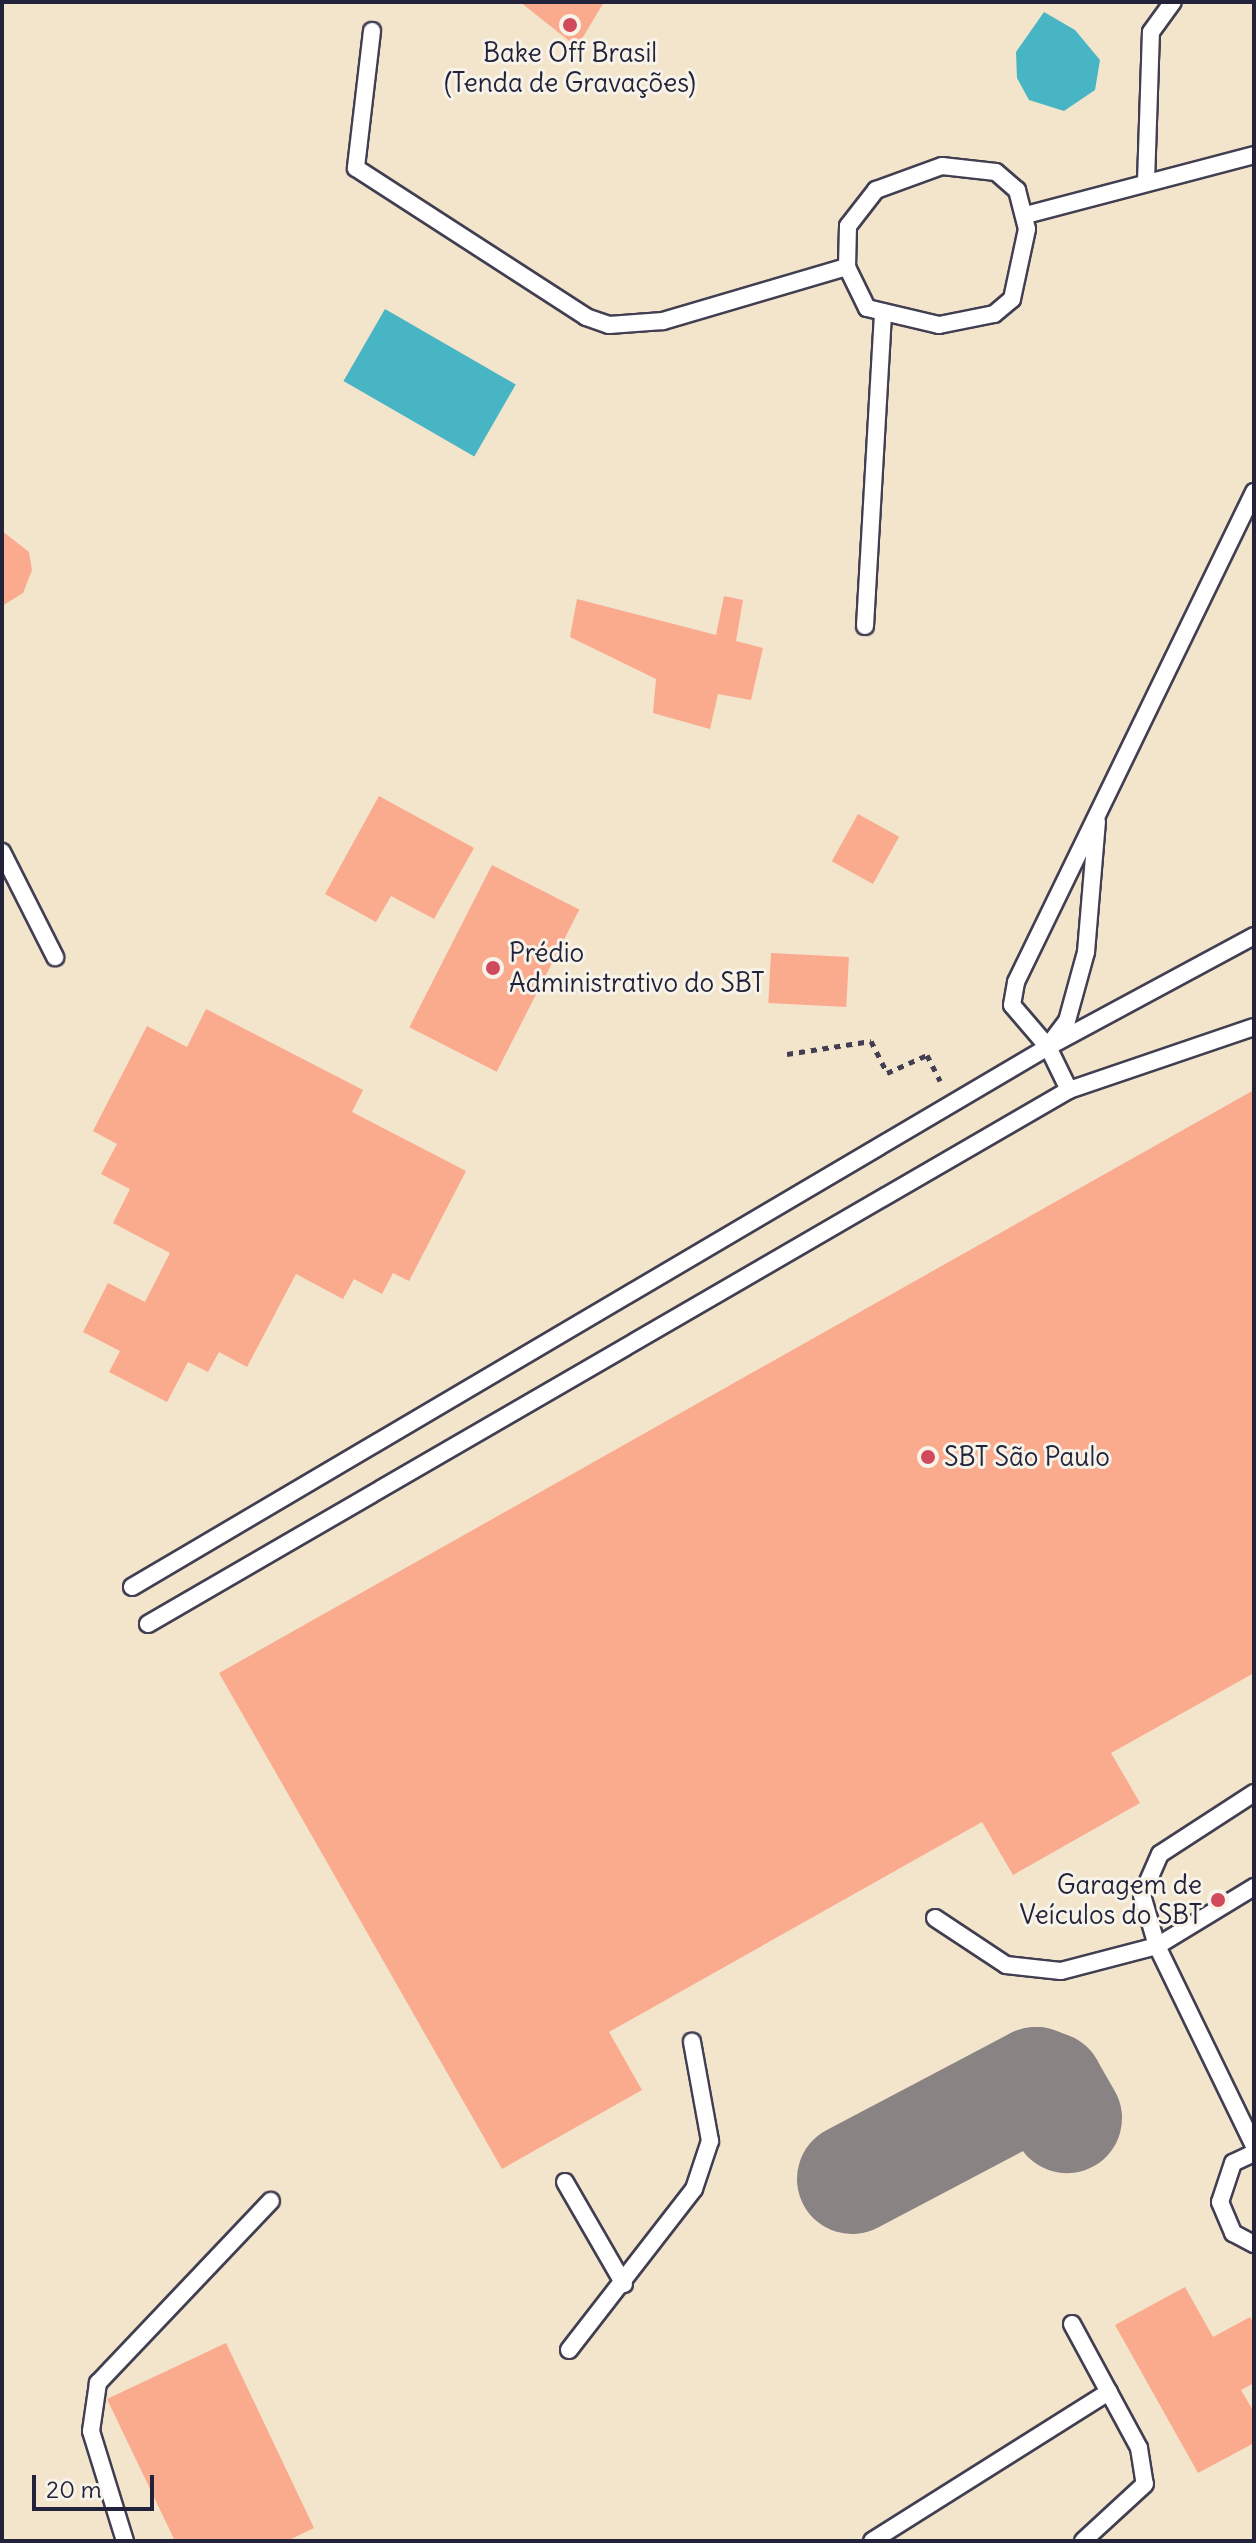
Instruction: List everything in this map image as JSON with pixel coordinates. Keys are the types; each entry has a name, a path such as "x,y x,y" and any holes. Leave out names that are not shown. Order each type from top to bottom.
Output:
{"lane":[{"path":"1146,182 1151,32 1173,2"},
{"path":"372,31 356,168 586,317 609,325 663,321 847,267"},
{"path":"1026,215 1254,155"},
{"path":"927,169 996,172 1017,190 1026,215 1021,278 1005,308 939,325 883,315 867,308 847,267 844,248 858,210 876,190 927,169"},
{"path":"865,626 883,315"},
{"path":"1069,1090 1048,1047 1012,1005 1016,982 1254,492"},
{"path":"1048,1047 1067,1021 1086,952 1098,812"},
{"path":"2,852 55,957"},
{"path":"132,1587 1048,1047 1254,936"},
{"path":"148,1624 1069,1090 1254,1027"},
{"path":"1254,1793 1180,1837 1146,1877 1142,1895 1157,1946 1254,2146"},
{"path":"935,1918 1022,1971 1061,1971 1157,1946 1254,1887"},
{"path":"569,2350 624,2284 694,2189 710,2141 692,2042"},
{"path":"1254,2153 1233,2163 1220,2202 1233,2233 1254,2244"},
{"path":"565,2182 624,2284"},
{"path":"125,2541 91,2431 98,2383 271,2201"},
{"path":"1072,2324 1139,2448 1145,2484 1083,2541"},
{"path":"872,2541 1109,2392"}],"path":[{"path":"787,1054 871,1041 887,1073 927,1055 940,1080"}],"water":[{"path":"1044,12 1075,30 1100,60 1095,90 1064,111 1029,100 1017,78 1016,52"},
{"path":"385,309 516,384 474,456 344,381"}],"building":[{"name":"Bake Off Brasil (Tenda de Gravações)","path":"520,2 604,2 577,47"},
{"path":"2,531 29,552 32,570 23,593 2,606"},
{"path":"724,596 743,600 736,641 763,648 751,700 718,694 710,729 653,713 656,679 570,637 577,599 716,635"},
{"path":"379,796 474,848 434,919 391,896 376,922 325,894"},
{"path":"858,814 899,837 873,884 832,861"},
{"name":"Prédio Administrativo do SBT","path":"492,865 579,909 497,1072 409,1027"},
{"path":"771,953 849,957 846,1007 768,1003"},
{"path":"206,1009 363,1090 352,1112 466,1171 409,1281 393,1273 382,1294 354,1279 343,1299 296,1274 247,1367 219,1352 208,1372 188,1362 167,1402 109,1372 120,1351 83,1332 108,1283 145,1302 170,1253 113,1223 130,1189 101,1174 117,1144 93,1131 147,1026 187,1047"},
{"name":"SBT São Paulo","path":"1254,1090 1254,1673 1111,1753 1140,1803 1013,1875 982,1822 609,2032 642,2090 502,2169 219,1673"},
{"path":"1185,2287 1213,2337 1250,2317 1254,2324 1254,2383 1241,2390 1254,2412 1254,2443 1198,2473 1115,2325"},
{"path":"226,2343 314,2528 287,2541 175,2541 107,2399"}],"taxiway":[{"path":"852,2179 1036,2082 1049,2087 1067,2118"}],"place":[{"name":"Bake Off Brasil (Tenda de Gravações)","path":"570,25"},
{"name":"Prédio Administrativo do SBT","path":"493,968"},
{"name":"SBT São Paulo","path":"928,1457"},
{"name":"Garagem de Veículos do SBT","path":"1218,1900"}]}
